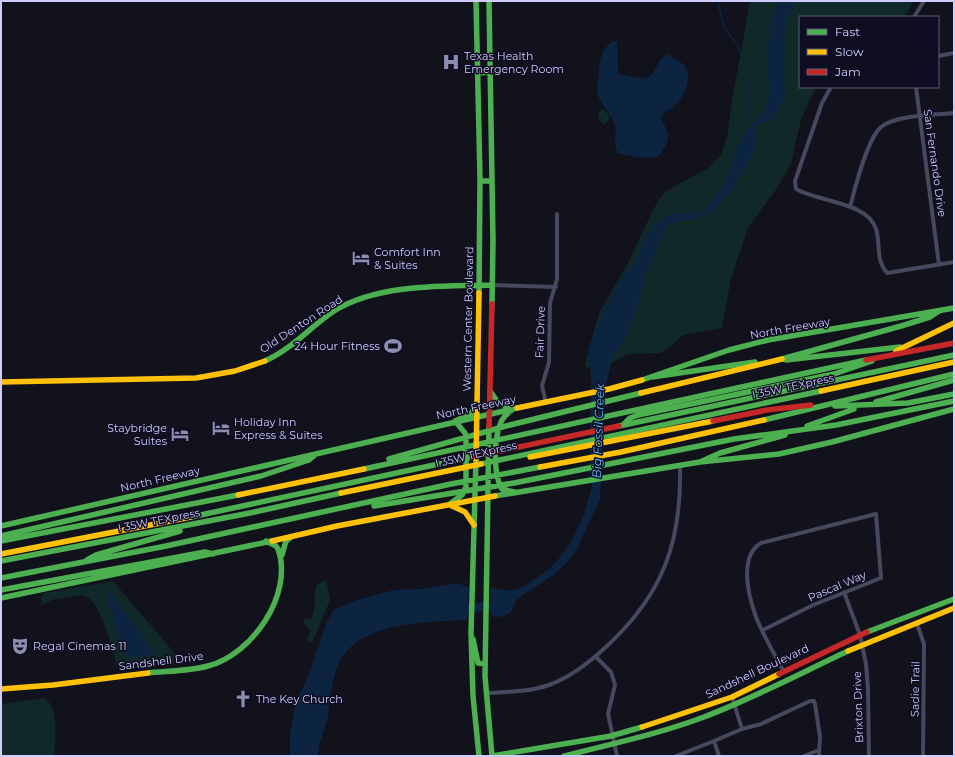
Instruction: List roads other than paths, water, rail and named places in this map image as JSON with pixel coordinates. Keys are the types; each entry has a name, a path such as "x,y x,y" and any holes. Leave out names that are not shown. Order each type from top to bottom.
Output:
{"main road":[{"name":"Western Center Boulevard","path":"476,1 479,73 480,181 478,400 471,633 473,696 479,756"},
{"path":"489,1 491,72 492,285 485,664 486,693 492,756"},
{"path":"479,73 491,72"},
{"path":"480,181 492,181"},
{"name":"Old Denton Road","path":"1,382 196,378 218,376 240,370 272,358 326,317 344,306 385,292 403,288 437,285 492,285"},
{"name":"North Freeway","path":"1,526 315,455 455,421 477,418 577,396 652,377 709,356 768,340 954,308"},
{"path":"372,467 381,461 510,425 731,372 901,326 930,317 939,311"},
{"path":"623,425 630,418 638,415 788,384 858,367 954,324"},
{"path":"652,377 733,364 826,357 954,339"},
{"path":"1,541 57,531 454,450 866,359 954,343"},
{"name":"I 35W TEXpress","path":"1,554 184,518 954,355"},
{"name":"I 35W TEXpress","path":"1,561 453,470 622,432 954,362"},
{"path":"1,578 82,564 451,484 621,452 790,414 954,374"},
{"path":"700,462 711,455 766,442 845,411 954,380"},
{"path":"490,391 497,401 512,410 500,423 499,427 497,476 500,486 506,492 523,492"},
{"path":"505,458 514,459 574,449 723,418 793,406 854,406 908,403 954,394"},
{"path":"448,505 462,495 466,487 466,438 465,433 455,421 471,414 478,400"},
{"path":"320,513 336,514 393,502 514,482 734,439 836,425 954,401"},
{"path":"1,598 212,554 266,541 476,499 489,499 616,475 700,462 751,458 792,451 832,442 954,409"},
{"path":"1,536 261,476 309,460 315,455"},
{"path":"448,505 461,508 468,514 474,525"},
{"path":"82,564 102,553 250,512"},
{"name":"Sandshell Drive","path":"1,689 53,685 209,666 226,659 254,636 270,615 280,587 283,546 292,536"},
{"path":"266,541 276,546 281,559"},
{"path":"1,590 205,552 212,554"},
{"name":"Sandshell Boulevard","path":"492,756 611,736 682,715 732,697 830,648 860,635 954,599"},
{"name":"Sandshell Boulevard","path":"564,756 674,727 734,705 860,645 917,624 954,608"},
{"path":"471,633 478,662 485,664"}],"street":[{"path":"915,16 924,1"},
{"path":"939,56 954,53"},
{"path":"830,88 822,103 795,181 796,189 804,193 850,207 868,216 876,229 880,265 887,273 954,262"},
{"name":"San Fernando Drive","path":"916,88 940,265"},
{"path":"850,207 863,162 874,135 882,126 895,121 954,113"},
{"name":"Fair Drive","path":"546,403 542,386 549,362 550,303 556,286 557,214"},
{"path":"492,285 556,286"},
{"path":"486,693 525,691 550,685 564,678 596,657 640,611 661,578 680,507 680,466"},
{"name":"Pascal Way","path":"876,514 881,578 844,592 763,630 755,615 748,572 748,564 753,548 761,543 876,514"},
{"path":"844,592 860,635"},
{"name":"Sadie Trail","path":"917,624 924,644 923,756"},
{"path":"763,630 784,672"},
{"name":"Brixton Drive","path":"860,635 860,645 866,664 868,688 869,756"},
{"path":"596,657 611,672 615,685 608,714 616,756"},
{"path":"732,697 742,729"},
{"path":"676,756 742,729 761,724 806,702 814,701 820,737 819,756"},
{"path":"714,741 718,756"},
{"path":"804,756 819,750"}],"water":[{"path":"778,1 790,1 783,11 776,28 781,82 787,88 779,109 772,121 765,121 756,125 755,146 751,157 730,193 715,209 697,219 680,221 668,225 660,239 654,258 644,276 643,289 625,339 613,356 606,384 600,499 577,549 555,574 517,599 510,613 500,617 491,616 491,587 504,590 515,590 530,582 559,559 578,529 592,485 590,481 591,377 589,348 600,319 618,284 628,268 634,264 644,240 654,224 673,213 701,213 725,182 739,142 745,133 764,113 768,100 769,89 769,36 773,14"},
{"path":"613,41 617,42 618,70 621,75 635,78 646,78 653,73 660,61 667,54 683,64 688,73 687,84 683,95 672,108 662,115 661,119 667,130 668,138 658,157 633,157 618,153 616,149 614,123 599,99 597,90 601,57 605,48"},
{"path":"458,583 469,588 467,620 417,623 400,626 367,636 354,644 343,656 332,684 327,720 319,746 318,756 290,756 290,736 296,701 306,682 327,621 335,609 357,600 394,590 421,589"},
{"path":"108,594 112,594 155,653 135,658 124,653 109,607 107,599"}],"waterway":[{"path":"718,1 726,29 738,44 739,51 744,62 752,97 746,109 753,126"},
{"name":"Big Fossil Creek","path":"780,83 781,21 792,1"},
{"name":"Big Fossil Creek","path":"464,609 502,604"}],"place":[{"name":"Texas Health Emergency Room","path":"451,62"},
{"name":"Comfort Inn & Suites","path":"361,258"},
{"name":"24 Hour Fitness","path":"393,346"},
{"name":"Holiday Inn Express & Suites","path":"221,428"},
{"name":"Staybridge Suites","path":"180,434"},
{"name":"Regal Cinemas 11","path":"20,646"},
{"name":"The Key Church","path":"243,699"}]}
